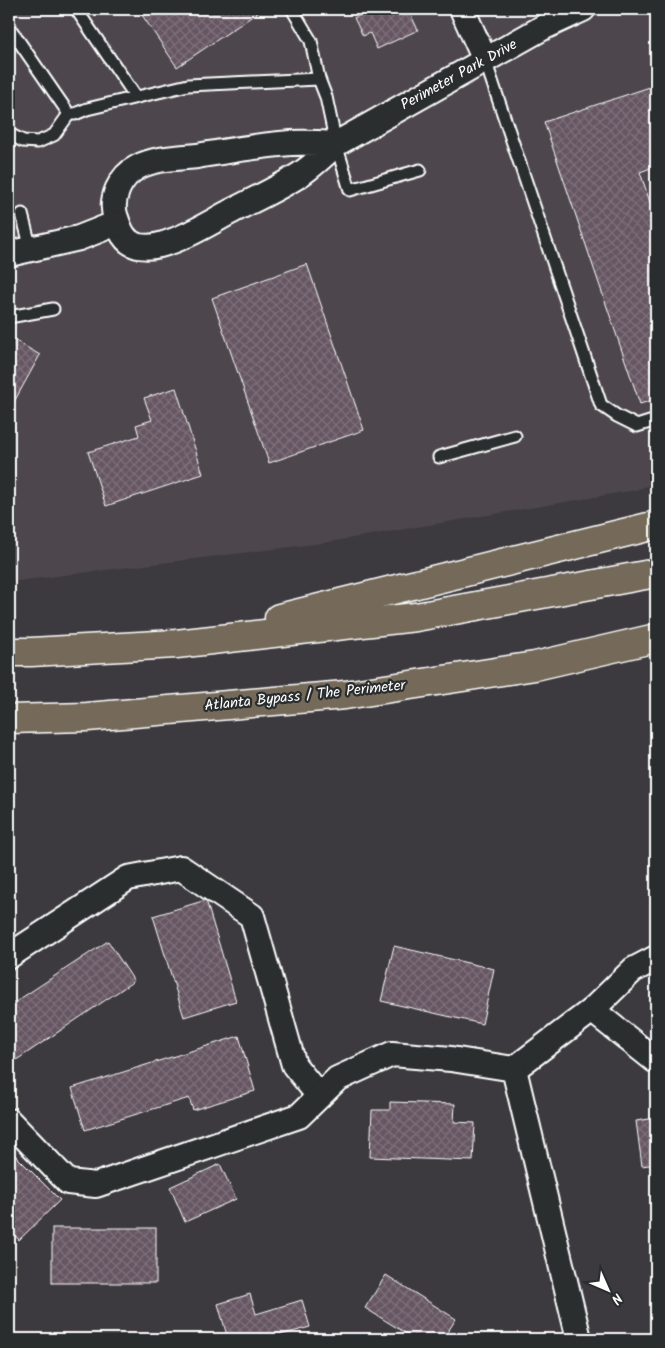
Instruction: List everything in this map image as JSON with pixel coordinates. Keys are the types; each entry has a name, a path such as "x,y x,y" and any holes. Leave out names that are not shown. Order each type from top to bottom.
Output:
{"highway":[{"path":"176,644 656,525"},
{"path":"9,652 176,644 416,617 656,573"},
{"name":"Atlanta Bypass / The Perimeter","path":"9,719 88,717 345,695 535,666 656,638"},
{"path":"591,654 656,652"}],"street":[{"path":"462,9 485,60"},
{"name":"Perimeter Park Drive","path":"336,144 290,143 160,161 137,167 124,179 113,204 121,234 127,241 136,246 146,247 159,246 195,230 296,177 336,144 544,27 583,9"},
{"path":"20,251 79,238 118,224"},
{"path":"9,956 128,878 181,868 252,916 294,1065 319,1096"},
{"path":"9,1121 68,1182 96,1185 299,1116 337,1079 392,1054 451,1059 514,1069 592,1010 633,970 656,958"},
{"path":"592,1010 656,1061"},
{"path":"514,1069 579,1339"}],"lane":[{"path":"76,9 136,97"},
{"path":"292,9 310,41 319,79 326,97 336,144 350,190 420,170"},
{"path":"9,27 69,114"},
{"path":"485,60 601,405 637,426 656,420"},
{"path":"69,114 75,114 87,108 188,85 319,79"},
{"path":"9,134 23,141 38,142 54,135 69,114"},
{"path":"20,251 22,214"},
{"path":"9,316 53,309"},
{"path":"439,457 515,436"}],"shaded area":[{"path":"9,9 656,9 656,483 636,490 323,543 9,582"}],"building":[{"path":"138,9 263,9 177,67"},
{"path":"373,9 408,9 418,30 377,49 370,33 363,36 354,18"},
{"path":"656,85 656,166 640,172 656,220 656,399 640,404 544,122"},
{"path":"307,264 364,430 269,463 212,298"},
{"path":"9,337 40,355 9,411"},
{"path":"176,388 203,474 106,506 88,452 139,436 136,425 152,420 144,398"},
{"path":"206,900 236,1001 184,1017 153,916"},
{"path":"108,941 134,981 9,1065 9,1006"},
{"path":"394,946 494,969 482,1024 381,1001"},
{"path":"239,1036 255,1091 193,1110 189,1098 85,1130 72,1088"},
{"path":"390,1102 455,1104 454,1122 475,1123 473,1161 370,1157 372,1110 390,1110"},
{"path":"656,1118 656,1164 642,1166 636,1121"},
{"path":"9,1149 60,1200 19,1240 9,1229"},
{"path":"220,1164 236,1199 185,1222 170,1187"},
{"path":"52,1228 156,1228 156,1283 52,1283"},
{"path":"386,1275 456,1319 443,1339 415,1339 365,1308"},
{"path":"250,1294 256,1314 302,1300 310,1327 267,1339 228,1339 218,1304"}]}
